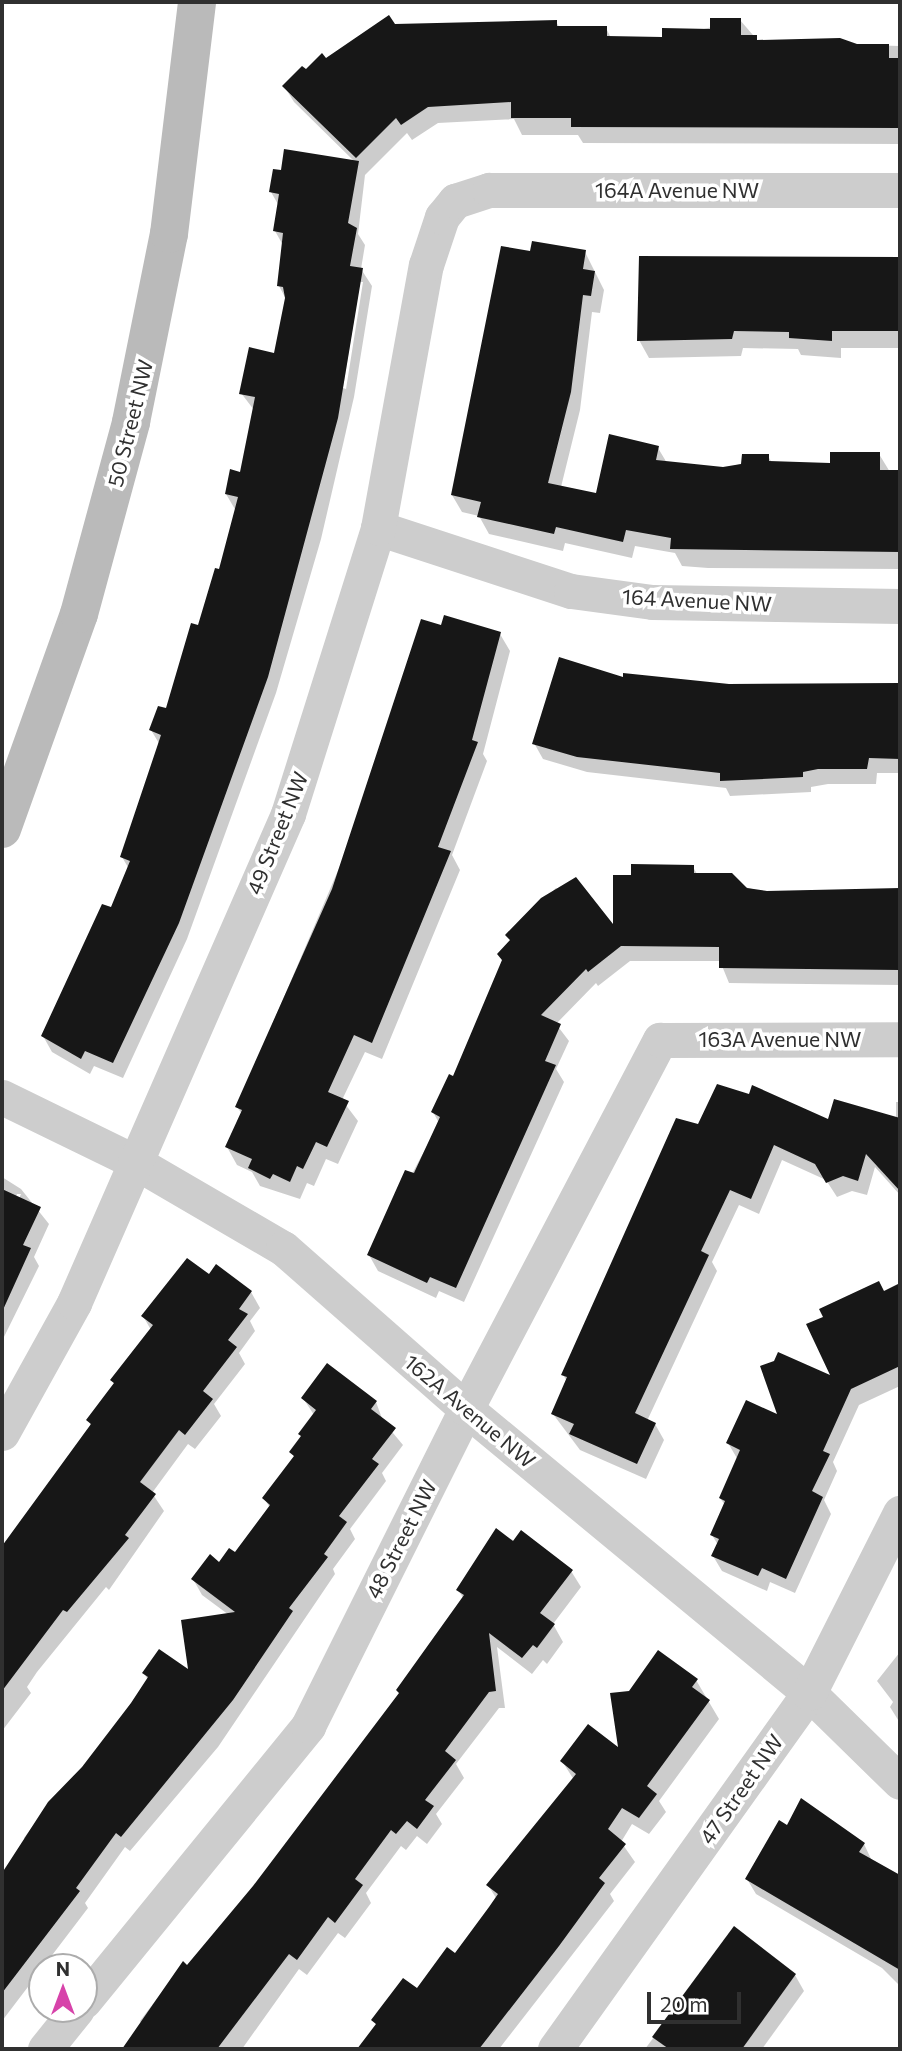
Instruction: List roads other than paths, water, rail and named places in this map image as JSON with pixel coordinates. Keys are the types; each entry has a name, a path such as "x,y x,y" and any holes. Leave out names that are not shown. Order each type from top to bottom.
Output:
{"main road":[{"name":"50 Street NW","path":"2,829 79,614 131,422 169,234 197,2"}],"street":[{"name":"164A Avenue NW","path":"455,201 489,190 900,190"},
{"name":"49 Street NW","path":"2,1433 52,1348 288,814 378,528 433,234 455,201"},
{"name":"164 Avenue NW","path":"378,528 571,591 652,602 900,606"},
{"name":"163A Avenue NW","path":"660,1040 900,1039"},
{"name":"48 Street NW","path":"98,1984 308,1726 466,1409 660,1040"},
{"name":"162A Avenue NW","path":"2,1097 135,1162 283,1248 466,1409 809,1693 900,1782"},
{"name":"47 Street NW","path":"555,2049 809,1693 900,1513"},
{"path":"45,2049 66,2023"}]}
